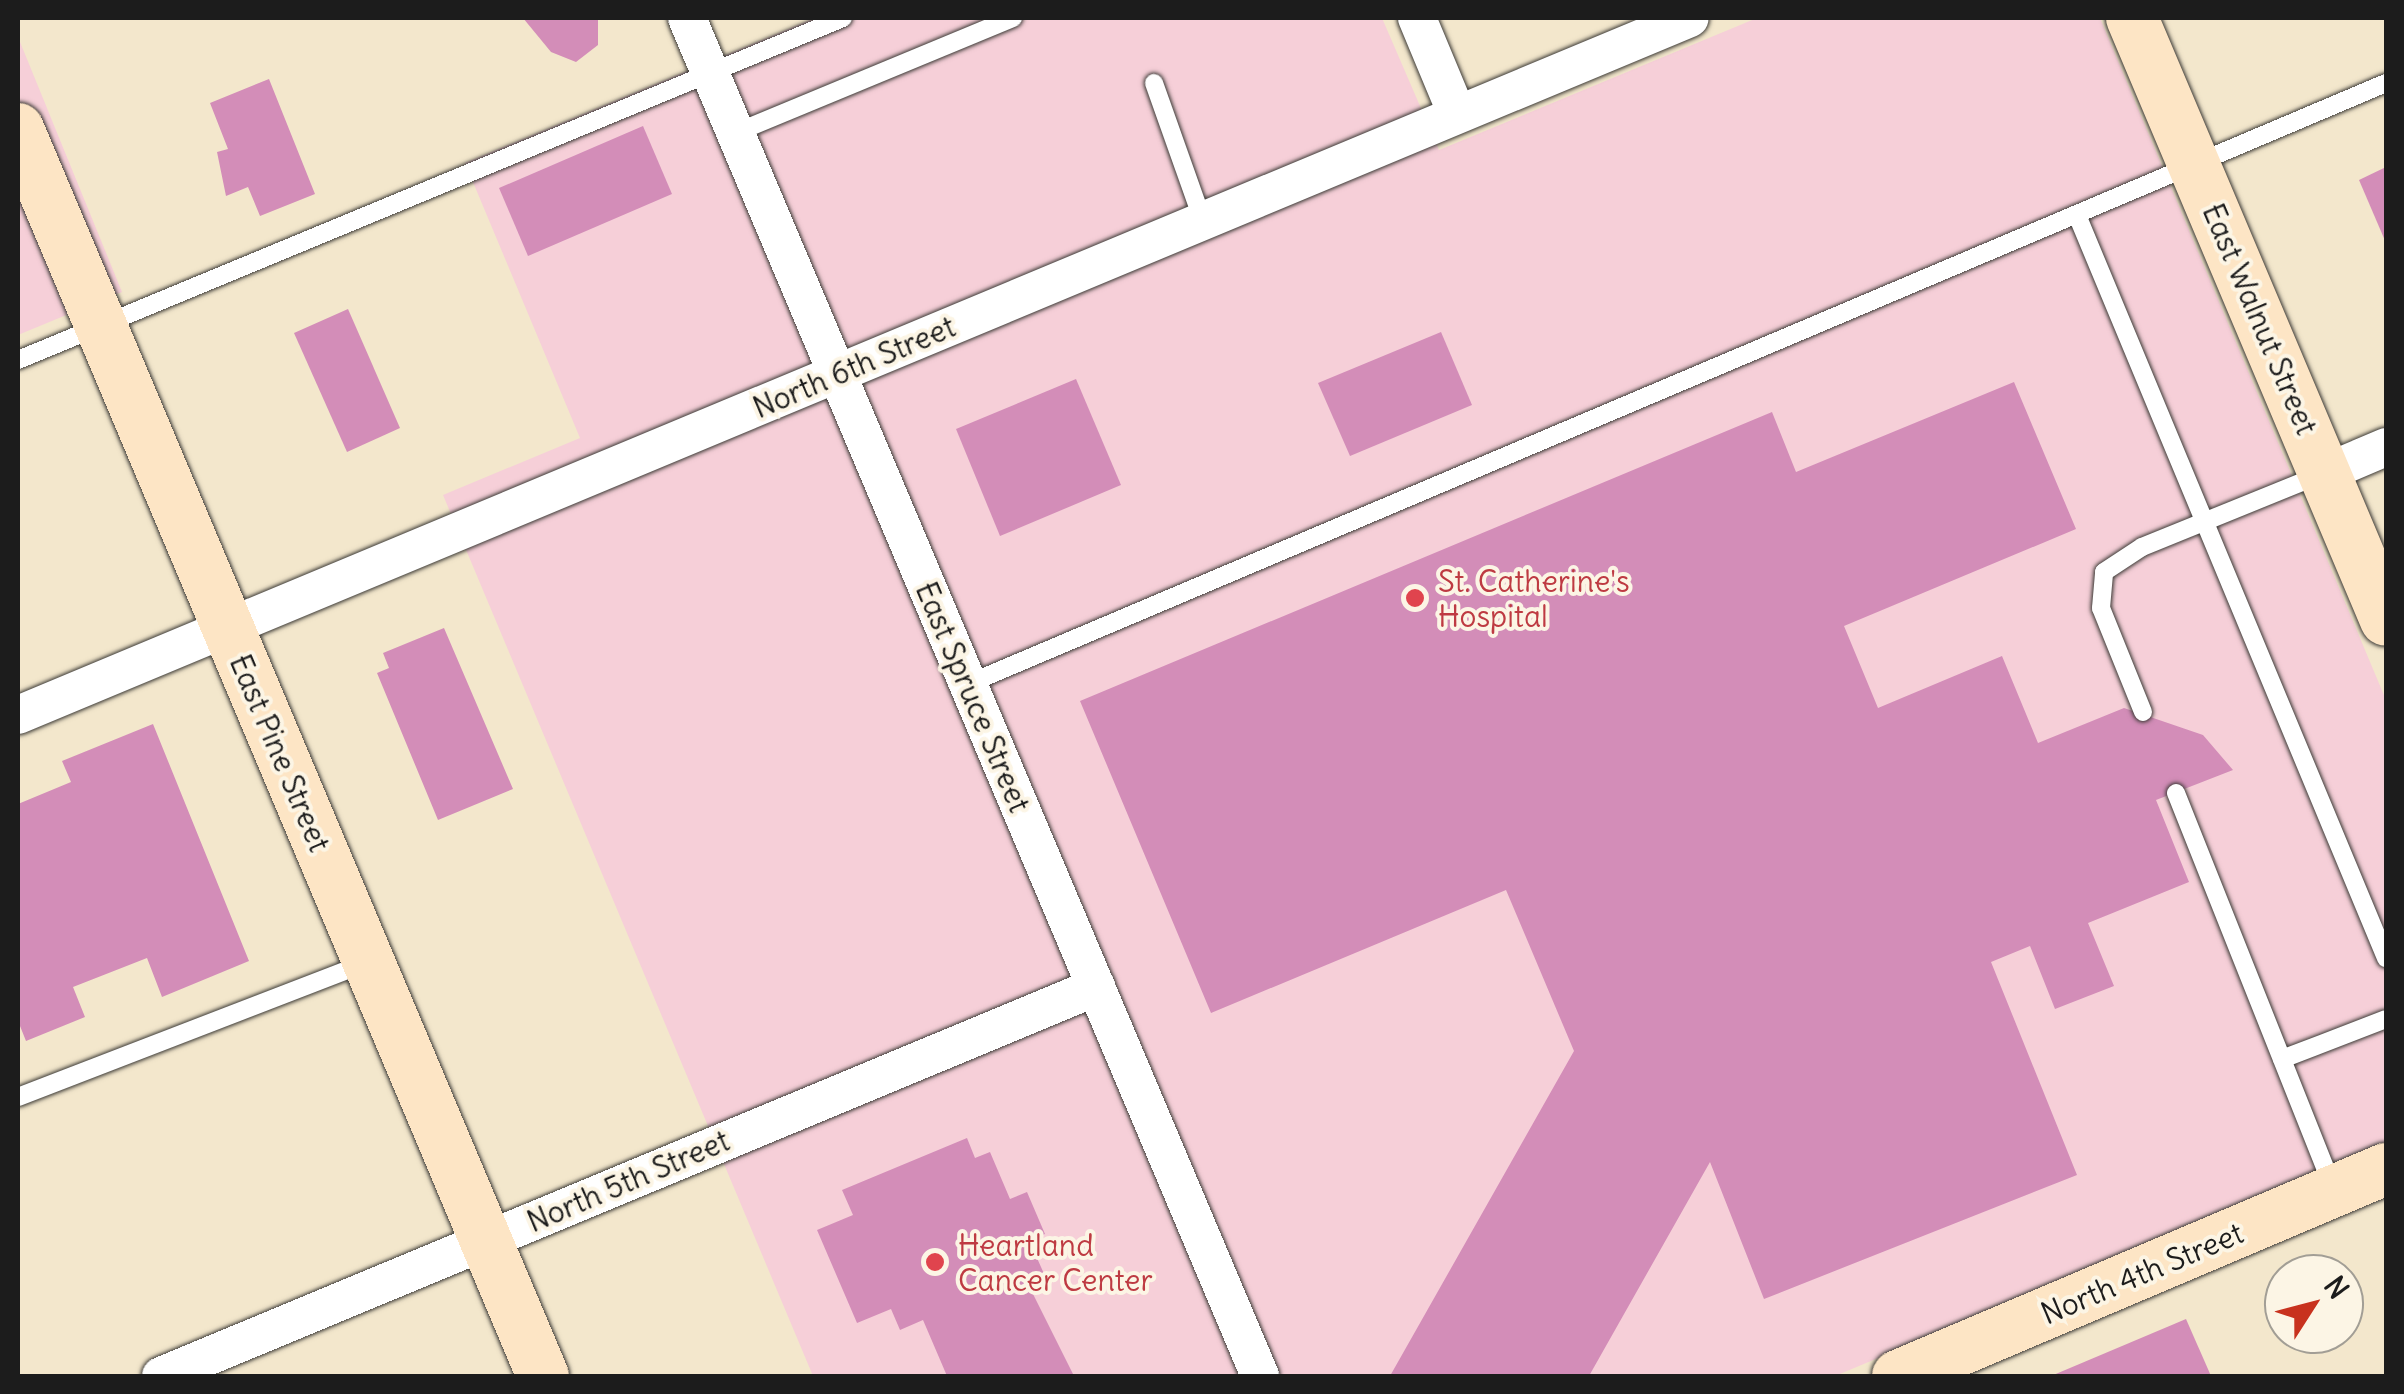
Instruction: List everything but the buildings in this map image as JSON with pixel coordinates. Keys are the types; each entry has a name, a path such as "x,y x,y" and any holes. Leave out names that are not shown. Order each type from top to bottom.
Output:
{"street":[{"name":"East Spruce Street","path":"687,18 1260,1376"},
{"path":"1416,18 1458,114"},
{"name":"North 6th Street","path":"18,715 1690,18"},
{"name":"East Walnut Street","path":"2132,18 2386,620"},
{"name":"East Pine Street","path":"18,129 543,1376"},
{"path":"2324,473 2386,447"},
{"name":"North 5th Street","path":"161,1376 1096,987"},
{"name":"North 4th Street","path":"1898,1376 2386,1169"}],"lane":[{"path":"18,360 712,76 843,18"},
{"path":"736,133 1013,18"},
{"path":"1154,82 1203,220"},
{"path":"968,684 2386,84"},
{"path":"2077,216 2199,524 2386,958"},
{"path":"2143,712 2101,608 2104,572 2199,524 2324,473"},
{"path":"2176,792 2334,1191"},
{"path":"18,1096 368,962"},
{"path":"2282,1059 2386,1020"}],"shaded area":[{"name":"St. Catherine's Hospital","path":"815,18 1382,18 1439,150 1757,18 2100,18 2386,700 2386,1146 1835,1376 813,1376 443,495 580,438 465,163"},
{"path":"18,37 122,292 18,335"}],"place":[{"name":"St. Catherine's Hospital","path":"1415,598"},
{"name":"Heartland Cancer Center","path":"935,1262"}]}
